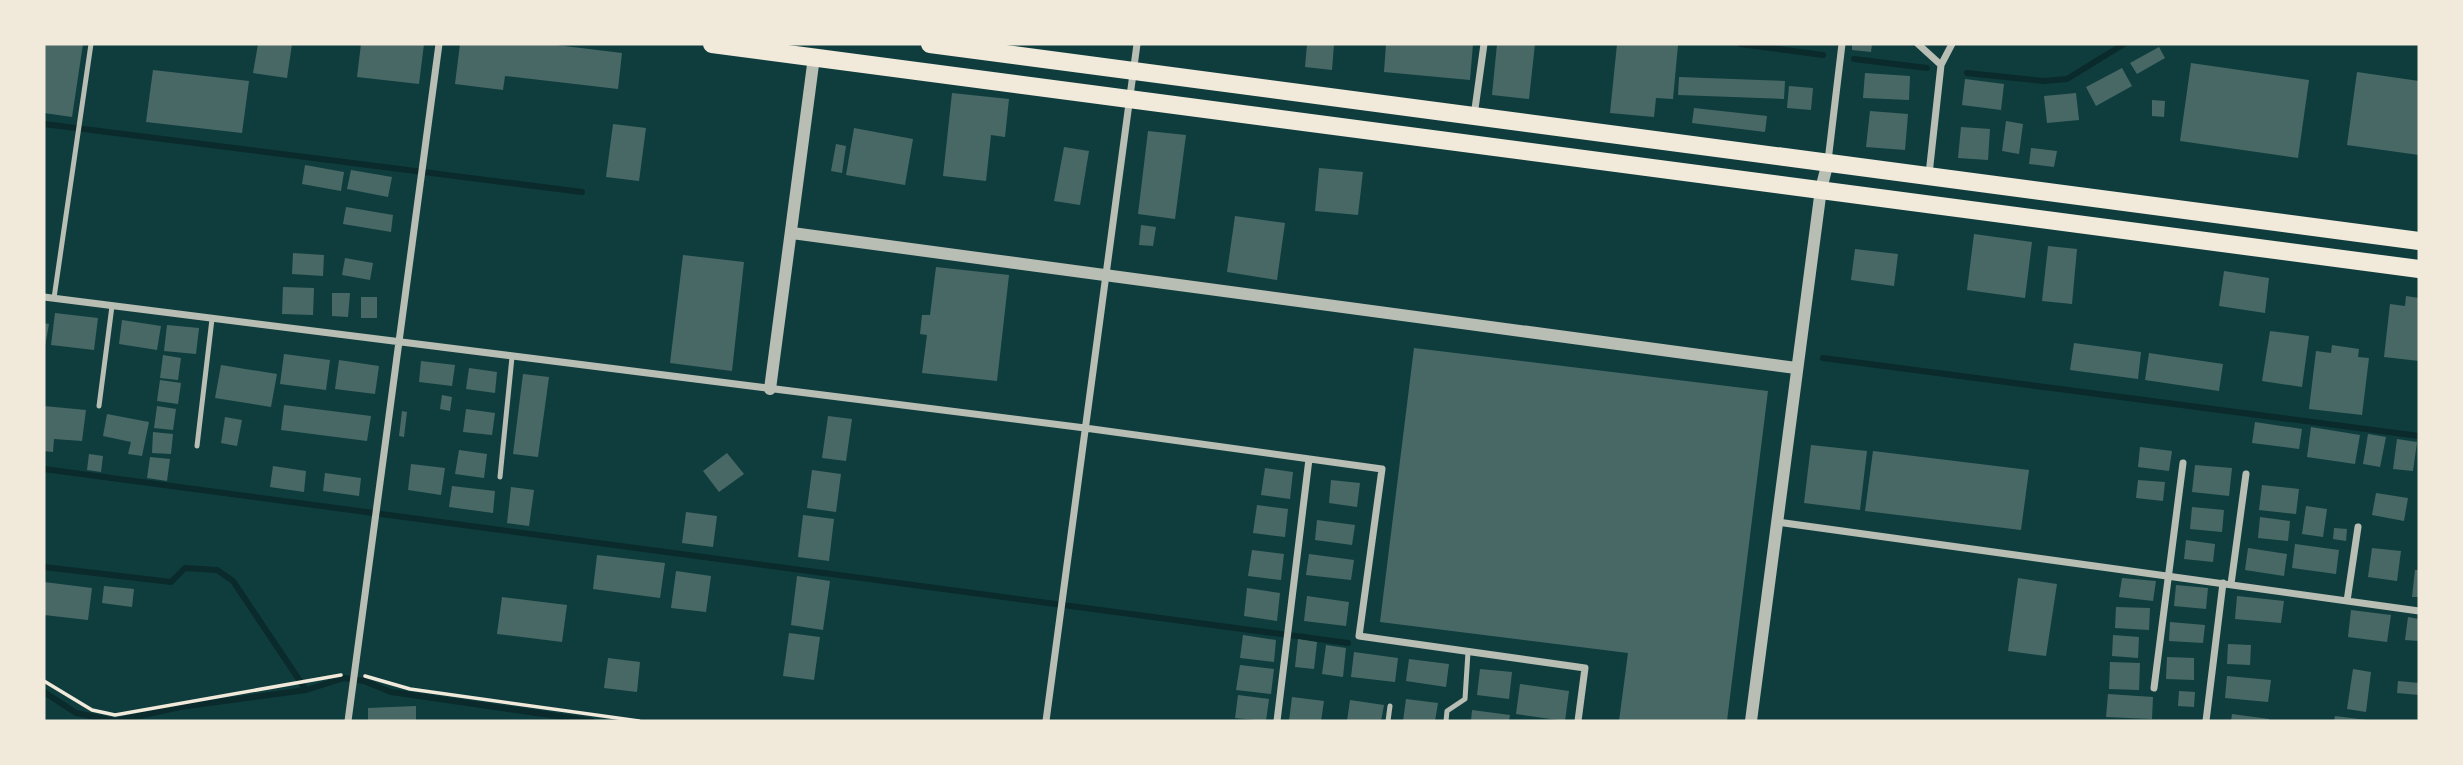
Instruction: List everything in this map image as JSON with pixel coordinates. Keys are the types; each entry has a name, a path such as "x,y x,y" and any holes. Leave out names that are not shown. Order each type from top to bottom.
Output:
{"highway":[{"path":"712,44 2419,269"},
{"path":"930,44 1930,174 2419,241"}],"street":[{"path":"348,721 439,44"},
{"path":"1046,721 1137,44"},
{"path":"1474,116 1484,44"},
{"path":"1751,721 1796,368 1821,189 1828,162 1842,44"},
{"path":"1918,44 1941,65"},
{"path":"1930,174 1941,65 1952,44"},
{"path":"770,389 814,57"},
{"path":"792,233 1796,368"},
{"path":"44,297 398,344 1085,428 1381,469 1359,636 1585,668 1578,721"},
{"path":"1277,721 1309,459"},
{"path":"2154,688 2183,463"},
{"path":"2206,721 2246,474"},
{"path":"1777,522 2419,611"},
{"path":"2347,601 2358,527"}],"lane":[{"path":"54,298 91,44"},
{"path":"99,406 112,306"},
{"path":"197,446 212,319"},
{"path":"500,477 512,357"},
{"path":"1446,721 1447,711 1465,699 1468,652"},
{"path":"1388,721 1390,706"}],"building":[{"path":"44,44 83,44 72,117 44,113"},
{"path":"258,44 292,44 287,78 253,73"},
{"path":"361,44 424,44 419,84 357,77"},
{"path":"460,44 548,44 622,53 618,89 505,76 503,90 455,84"},
{"path":"1307,44 1334,44 1332,70 1305,67"},
{"path":"1386,44 1473,44 1470,80 1384,72"},
{"path":"1497,44 1535,44 1529,99 1492,95"},
{"path":"1617,44 1678,45 1673,99 1656,98 1654,117 1610,113"},
{"path":"1852,44 1872,44 1871,52 1852,50"},
{"path":"2159,47 2165,58 2137,74 2130,63"},
{"path":"2191,63 2309,80 2298,158 2180,141"},
{"path":"2122,68 2132,86 2096,106 2086,87"},
{"path":"153,70 249,81 242,133 146,122"},
{"path":"2357,72 2419,81 2419,155 2347,145"},
{"path":"1865,73 1910,76 1909,100 1863,98"},
{"path":"1679,77 1785,81 1784,99 1678,95"},
{"path":"1965,79 2004,84 2001,110 1962,105"},
{"path":"1789,86 1813,88 1811,110 1787,108"},
{"path":"952,93 1009,99 1005,137 991,135 986,181 943,176"},
{"path":"2076,93 2079,120 2047,123 2044,96"},
{"path":"2152,100 2165,101 2164,117 2152,116"},
{"path":"1694,108 1767,116 1765,132 1692,123"},
{"path":"1870,111 1908,114 1905,150 1866,147"},
{"path":"2006,121 2023,124 2019,154 2002,151"},
{"path":"613,124 646,128 639,181 606,177"},
{"path":"1961,127 1990,129 1988,160 1958,158"},
{"path":"854,128 913,139 905,185 846,175"},
{"path":"1148,131 1186,135 1175,219 1138,214"},
{"path":"836,144 846,146 842,173 831,171"},
{"path":"1064,147 1089,151 1080,205 1054,201"},
{"path":"2031,148 2057,151 2054,167 2029,164"},
{"path":"305,165 344,172 341,191 302,184"},
{"path":"1319,168 1363,172 1358,215 1315,211"},
{"path":"351,170 392,177 388,197 347,189"},
{"path":"346,207 393,215 391,232 343,224"},
{"path":"1235,216 1285,223 1277,280 1227,272"},
{"path":"1141,225 1156,227 1153,246 1139,245"},
{"path":"1974,234 2032,242 2025,298 1967,290"},
{"path":"2048,246 2077,249 2072,304 2042,301"},
{"path":"1855,249 1898,254 1894,286 1851,280"},
{"path":"293,253 324,255 323,276 292,274"},
{"path":"683,255 744,262 732,371 670,363"},
{"path":"345,258 373,263 370,280 342,275"},
{"path":"936,267 1009,275 997,381 922,373 927,335 920,334 922,315 930,315"},
{"path":"2224,271 2269,278 2265,313 2219,306"},
{"path":"283,287 314,288 313,315 282,314"},
{"path":"332,293 350,293 348,317 332,316"},
{"path":"2406,296 2419,298 2419,361 2384,357 2390,304 2405,306"},
{"path":"361,297 377,297 377,318 361,318"},
{"path":"55,313 98,318 94,350 51,345"},
{"path":"122,320 161,326 157,350 119,344"},
{"path":"44,323 49,324 45,346 44,346"},
{"path":"167,325 199,328 196,354 164,351"},
{"path":"2270,331 2309,336 2302,387 2262,381"},
{"path":"2074,343 2141,352 2138,379 2070,370"},
{"path":"2332,345 2359,349 2358,357 2369,358 2362,415 2309,409 2316,351 2331,353"},
{"path":"1414,348 1768,391 1727,721 1619,721 1628,653 1380,622"},
{"path":"2149,353 2223,364 2219,391 2145,380"},
{"path":"284,354 330,360 326,390 280,384"},
{"path":"163,355 181,358 178,380 160,378"},
{"path":"339,360 379,366 375,394 335,389"},
{"path":"421,361 455,365 452,386 419,382"},
{"path":"221,365 277,374 271,407 215,398"},
{"path":"469,368 497,372 495,393 466,389"},
{"path":"523,374 549,377 538,457 513,454"},
{"path":"160,380 181,383 178,404 157,401"},
{"path":"442,395 452,397 450,411 440,409"},
{"path":"284,405 371,416 367,441 281,430"},
{"path":"44,406 86,410 82,441 54,439 53,452 44,451"},
{"path":"157,406 176,409 173,430 154,428"},
{"path":"466,409 495,413 492,435 463,432"},
{"path":"402,411 407,412 404,437 399,436"},
{"path":"107,414 149,422 142,456 128,454 131,442 103,436"},
{"path":"828,416 852,419 846,461 822,458"},
{"path":"225,417 242,420 237,446 221,443"},
{"path":"2255,422 2302,429 2299,449 2252,443"},
{"path":"2311,427 2360,435 2355,464 2307,457"},
{"path":"153,432 173,434 171,454 152,453"},
{"path":"2368,434 2386,437 2380,467 2363,464"},
{"path":"2397,439 2417,442 2413,471 2393,469"},
{"path":"1811,445 1867,451 1860,510 1804,503"},
{"path":"2140,447 2172,451 2169,471 2138,467"},
{"path":"459,450 487,454 484,478 455,474"},
{"path":"1873,451 2029,470 2021,530 1865,511"},
{"path":"727,453 744,474 719,492 703,471"},
{"path":"89,454 103,456 101,472 87,470"},
{"path":"150,457 170,459 167,481 147,478"},
{"path":"411,464 445,468 441,495 408,490"},
{"path":"2195,465 2232,468 2229,496 2192,492"},
{"path":"273,466 306,471 304,492 270,487"},
{"path":"1265,468 1293,472 1290,499 1261,495"},
{"path":"812,470 841,474 836,512 807,508"},
{"path":"325,473 361,478 359,496 323,491"},
{"path":"1331,480 1360,483 1357,507 1329,503"},
{"path":"2138,480 2165,482 2163,501 2136,498"},
{"path":"2262,485 2299,489 2296,514 2259,510"},
{"path":"452,486 495,491 493,513 449,507"},
{"path":"511,487 534,490 529,526 507,523"},
{"path":"2376,493 2408,498 2404,521 2372,515"},
{"path":"1257,505 1288,509 1285,537 1253,533"},
{"path":"2306,506 2327,509 2323,537 2302,534"},
{"path":"2192,507 2224,510 2222,532 2190,529"},
{"path":"686,512 717,516 713,547 682,543"},
{"path":"803,515 834,519 829,561 798,557"},
{"path":"2260,517 2290,521 2288,541 2258,538"},
{"path":"1317,520 1355,525 1352,545 1315,540"},
{"path":"2334,528 2347,529 2346,541 2333,539"},
{"path":"2186,540 2215,544 2213,562 2184,559"},
{"path":"2295,544 2339,550 2336,574 2292,568"},
{"path":"2248,548 2287,554 2284,576 2245,570"},
{"path":"2372,548 2401,551 2397,581 2368,577"},
{"path":"1252,550 1284,554 1281,580 1248,576"},
{"path":"1309,554 1354,560 1351,580 1306,575"},
{"path":"597,555 665,563 660,598 593,589"},
{"path":"2415,570 2419,570 2419,597 2412,597"},
{"path":"676,571 711,576 706,612 671,608"},
{"path":"797,576 830,581 823,630 791,625"},
{"path":"2018,578 2057,584 2046,656 2008,651"},
{"path":"2122,578 2156,581 2153,601 2119,597"},
{"path":"44,582 92,588 88,620 44,615"},
{"path":"2176,585 2208,588 2206,609 2174,606"},
{"path":"104,586 134,589 132,607 102,603"},
{"path":"1247,588 1280,593 1277,621 1244,616"},
{"path":"1307,596 1349,602 1346,626 1304,621"},
{"path":"2237,596 2284,601 2281,623 2235,619"},
{"path":"502,597 567,605 562,642 497,634"},
{"path":"2116,607 2150,608 2149,630 2115,628"},
{"path":"2351,610 2391,615 2387,642 2348,637"},
{"path":"2408,617 2419,619 2419,641 2405,640"},
{"path":"2170,622 2205,625 2203,643 2169,641"},
{"path":"789,633 820,637 814,680 783,676"},
{"path":"1243,635 1276,640 1274,662 1240,658"},
{"path":"2113,635 2139,637 2138,658 2112,656"},
{"path":"1298,639 1317,642 1314,669 1295,667"},
{"path":"2228,644 2251,645 2250,665 2227,664"},
{"path":"1326,645 1346,648 1343,677 1322,674"},
{"path":"1354,652 1398,658 1395,682 1351,677"},
{"path":"2167,657 2194,658 2194,680 2166,679"},
{"path":"608,658 640,662 637,692 604,688"},
{"path":"1409,659 1449,664 1446,687 1406,681"},
{"path":"2110,662 2140,663 2139,690 2109,689"},
{"path":"1240,665 1274,669 1271,694 1236,690"},
{"path":"1480,669 1512,672 1509,699 1477,695"},
{"path":"2353,669 2371,672 2366,712 2347,709"},
{"path":"2227,676 2271,680 2268,702 2225,698"},
{"path":"2398,681 2419,683 2419,695 2397,693"},
{"path":"1520,684 1569,691 1565,721 1516,714"},
{"path":"2179,691 2195,692 2194,707 2178,706"},
{"path":"2108,694 2153,697 2152,719 2106,717"},
{"path":"1238,695 1269,699 1266,721 1235,718"},
{"path":"1292,697 1324,701 1321,721 1289,721"},
{"path":"1406,699 1438,703 1435,721 1403,721"},
{"path":"1350,700 1384,705 1381,721 1347,721"},
{"path":"416,706 416,721 368,721 368,708"},
{"path":"1472,710 1510,715 1509,721 1471,721"},
{"path":"2232,714 2269,719 2269,721 2231,721"},
{"path":"2335,716 2367,720 2367,721 2334,721"}],"waterway":[{"path":"1740,44 1823,55"},
{"path":"1967,73 2044,81 2067,79 2124,44"},
{"path":"1854,59 1927,68"},
{"path":"44,124 582,192"},
{"path":"1823,358 2419,436"},
{"path":"44,469 1348,643"},
{"path":"44,567 171,582 185,568 217,570 233,581 306,690"},
{"path":"116,721 180,707 306,690 344,678 364,681 391,692 592,721"},
{"path":"44,692 76,713 114,721"}]}
